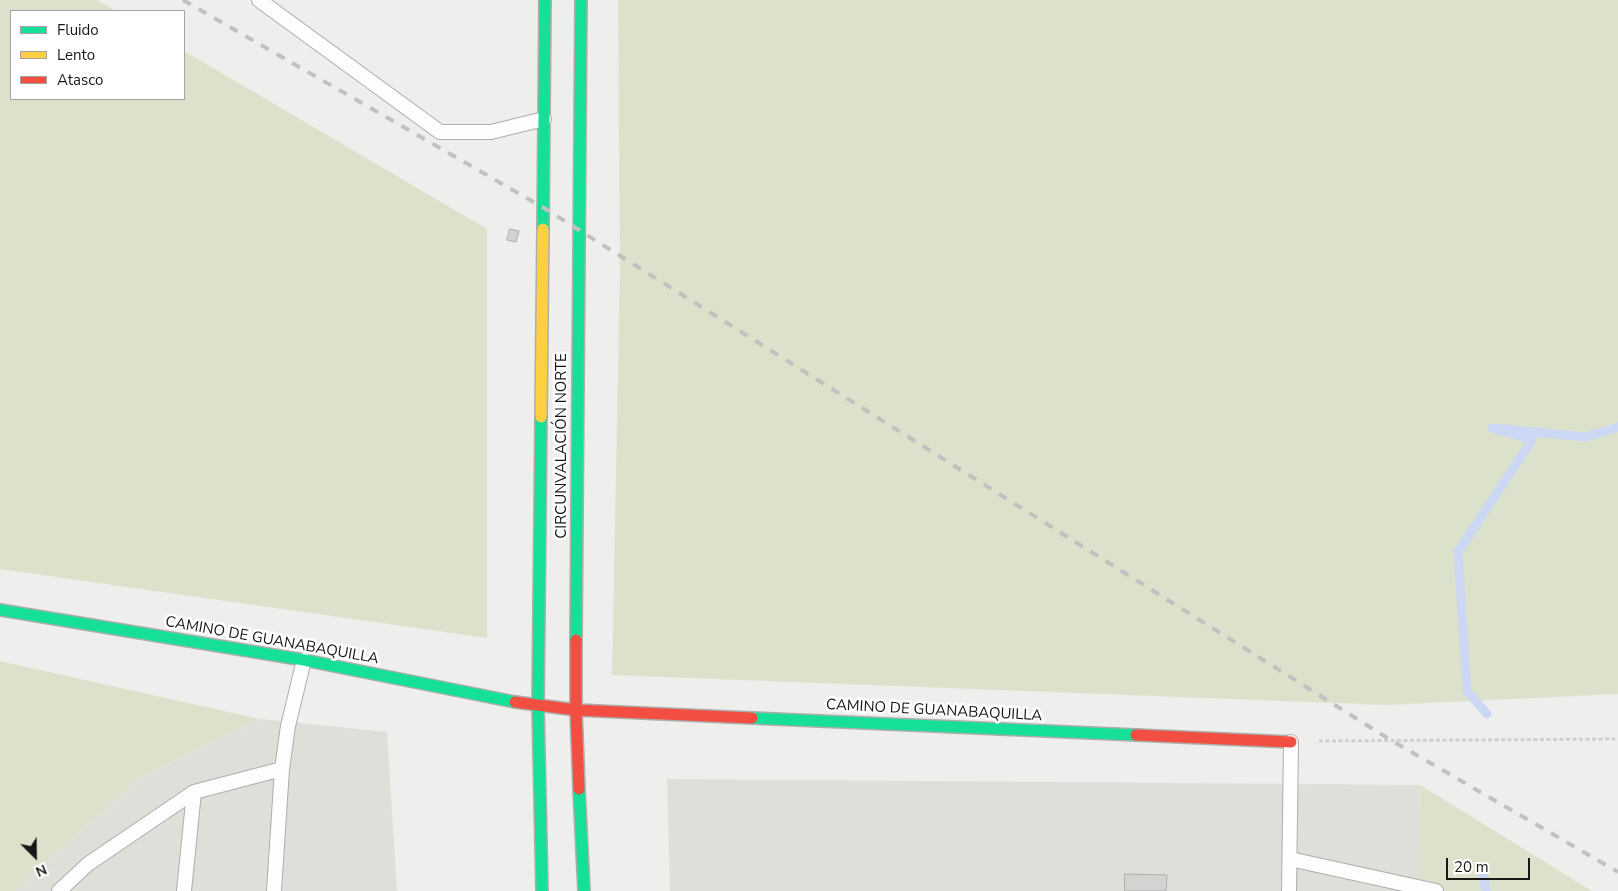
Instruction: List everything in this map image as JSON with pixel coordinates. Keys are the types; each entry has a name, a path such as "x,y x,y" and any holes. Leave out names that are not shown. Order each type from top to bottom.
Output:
{"main road":[{"name":"CIRCUNVALACIÓN NORTE","path":"542,891 538,705 545,0"},
{"name":"CIRCUNVALACIÓN NORTE","path":"581,0 576,710 584,891"},
{"name":"CAMINO DE GUANABAQUILLA","path":"0,610 304,660 494,699 576,710 1292,742"}],"lane":[{"path":"259,0 440,132 491,132 544,119"},
{"path":"274,891 282,769 288,726 304,660"},
{"path":"1290,891 1292,742"},
{"path":"59,891 88,864 194,792 282,769"},
{"path":"184,891 194,792"},
{"path":"1290,859 1436,891"}],"path":[{"path":"1292,742 1389,739 1618,740"}],"shaded area":[{"path":"260,719 387,732 397,891 14,891 139,778"},
{"path":"667,779 1420,785 1417,891 670,891"}],"green space":[{"path":"0,0 97,0 114,10 10,10 10,100 185,100 185,52 487,229 487,638 0,569"},
{"path":"618,0 1618,0 1618,694 1386,705 612,675 620,270"},
{"path":"0,661 260,719 139,778 14,891 0,891"},
{"path":"1420,785 1592,891 1417,891"}],"building":[{"path":"510,229 519,231 516,242 507,240"},
{"path":"1125,874 1167,875 1166,891 1125,891"}],"waterway":[{"path":"1487,714 1467,691 1458,552 1532,440 1492,428 1586,437 1618,427"},
{"path":"1482,868 1486,891"}],"railway":[{"path":"183,0 544,208 1389,739 1618,872"}],"traffic: fast":[{"path":"543,229 545,0"},
{"path":"576,640 581,0"},
{"path":"541,417 538,705 542,891"},
{"path":"0,610 304,660 515,702"},
{"path":"752,718 1136,735"},
{"path":"579,789 584,891"}],"traffic: slow":[{"path":"541,417 543,229"}],"traffic: jam":[{"path":"576,640 579,789"},
{"path":"515,702 576,710 752,718"},
{"path":"1136,735 1291,742"}]}
